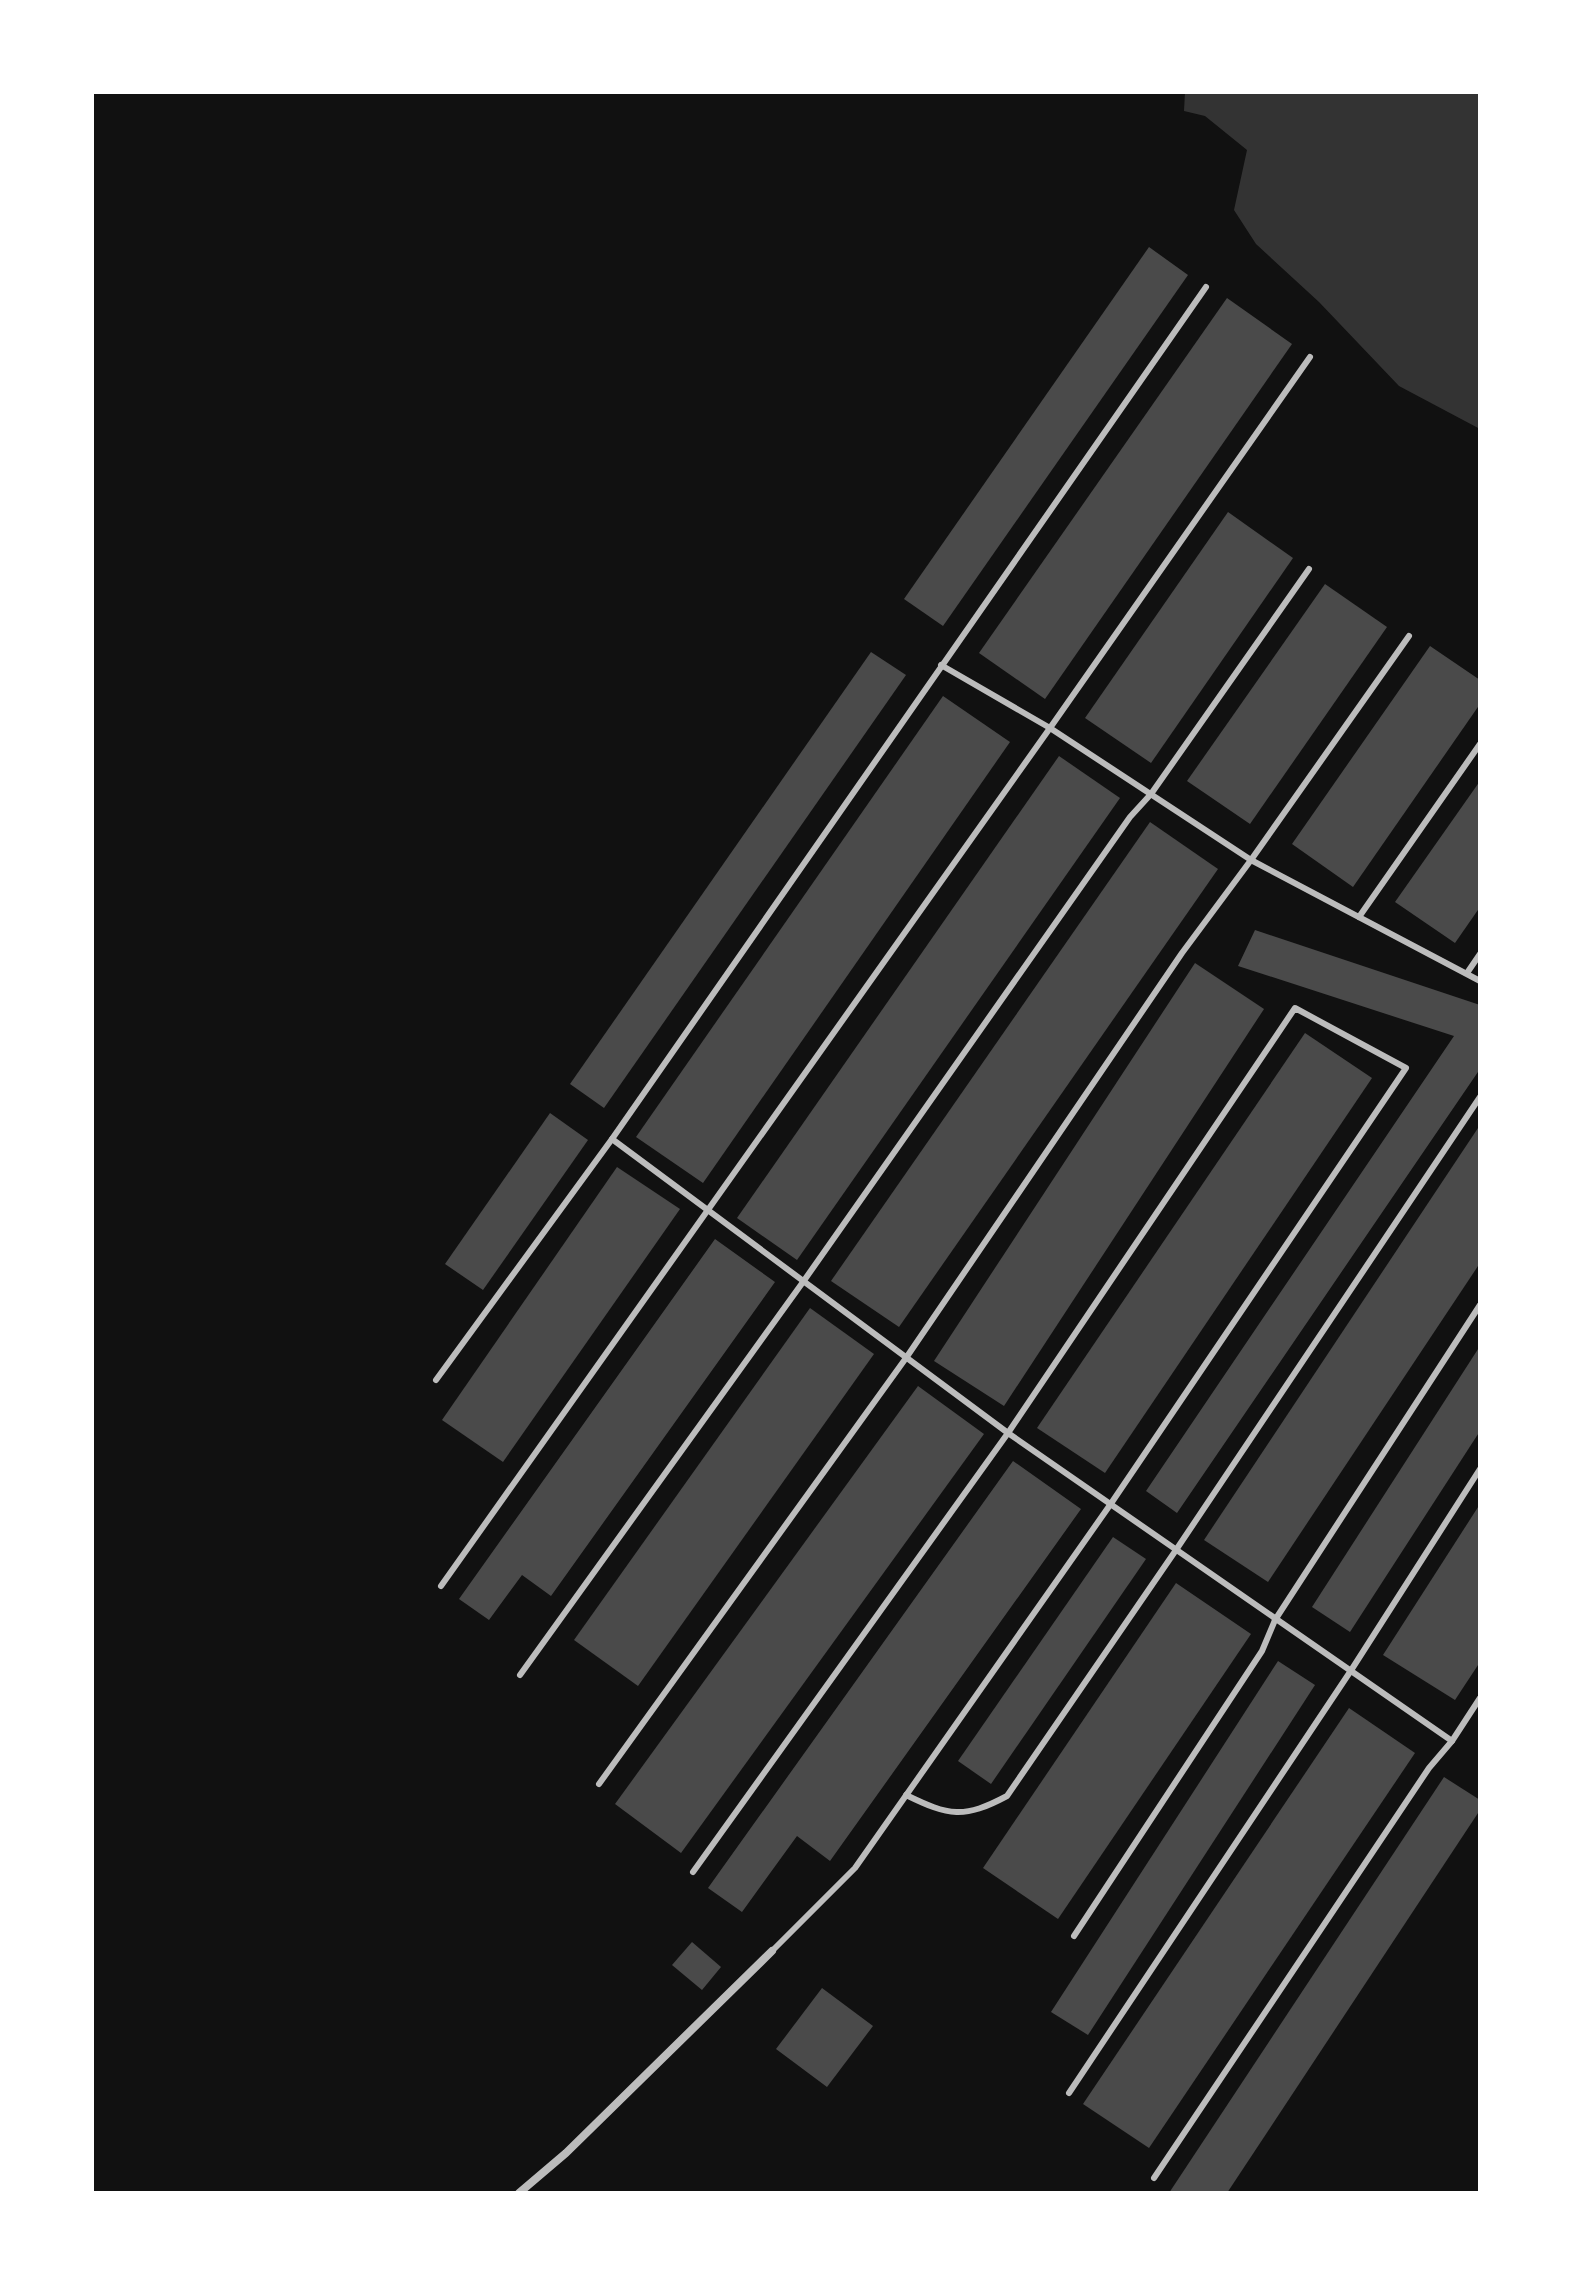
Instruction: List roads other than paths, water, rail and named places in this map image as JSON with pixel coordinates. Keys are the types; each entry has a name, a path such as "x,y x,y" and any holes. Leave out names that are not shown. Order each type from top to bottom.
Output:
{"street":[{"path":"519,2193 566,2153 772,1951"}],"lane":[{"path":"436,1380 612,1139 1206,287"},
{"path":"441,1586 1310,357"},
{"path":"520,1675 1309,569"},
{"path":"599,1784 906,1358 1182,953 1409,636"},
{"path":"941,665 1050,728 1251,860 1480,981"},
{"path":"1359,917 1480,744"},
{"path":"1467,973 1480,954"},
{"path":"693,1872 1008,1433 1295,1008 1406,1068 1110,1505 855,1868 772,1951"},
{"path":"906,1795 931,1807 959,1813 982,1810 1007,1796 1480,1097"},
{"path":"612,1139 1008,1433 1452,1741"},
{"path":"1074,1936 1262,1651 1275,1620 1480,1305"},
{"path":"1069,2093 1350,1672 1480,1469"},
{"path":"1154,2178 1429,1768 1452,1741 1480,1698"}]}
